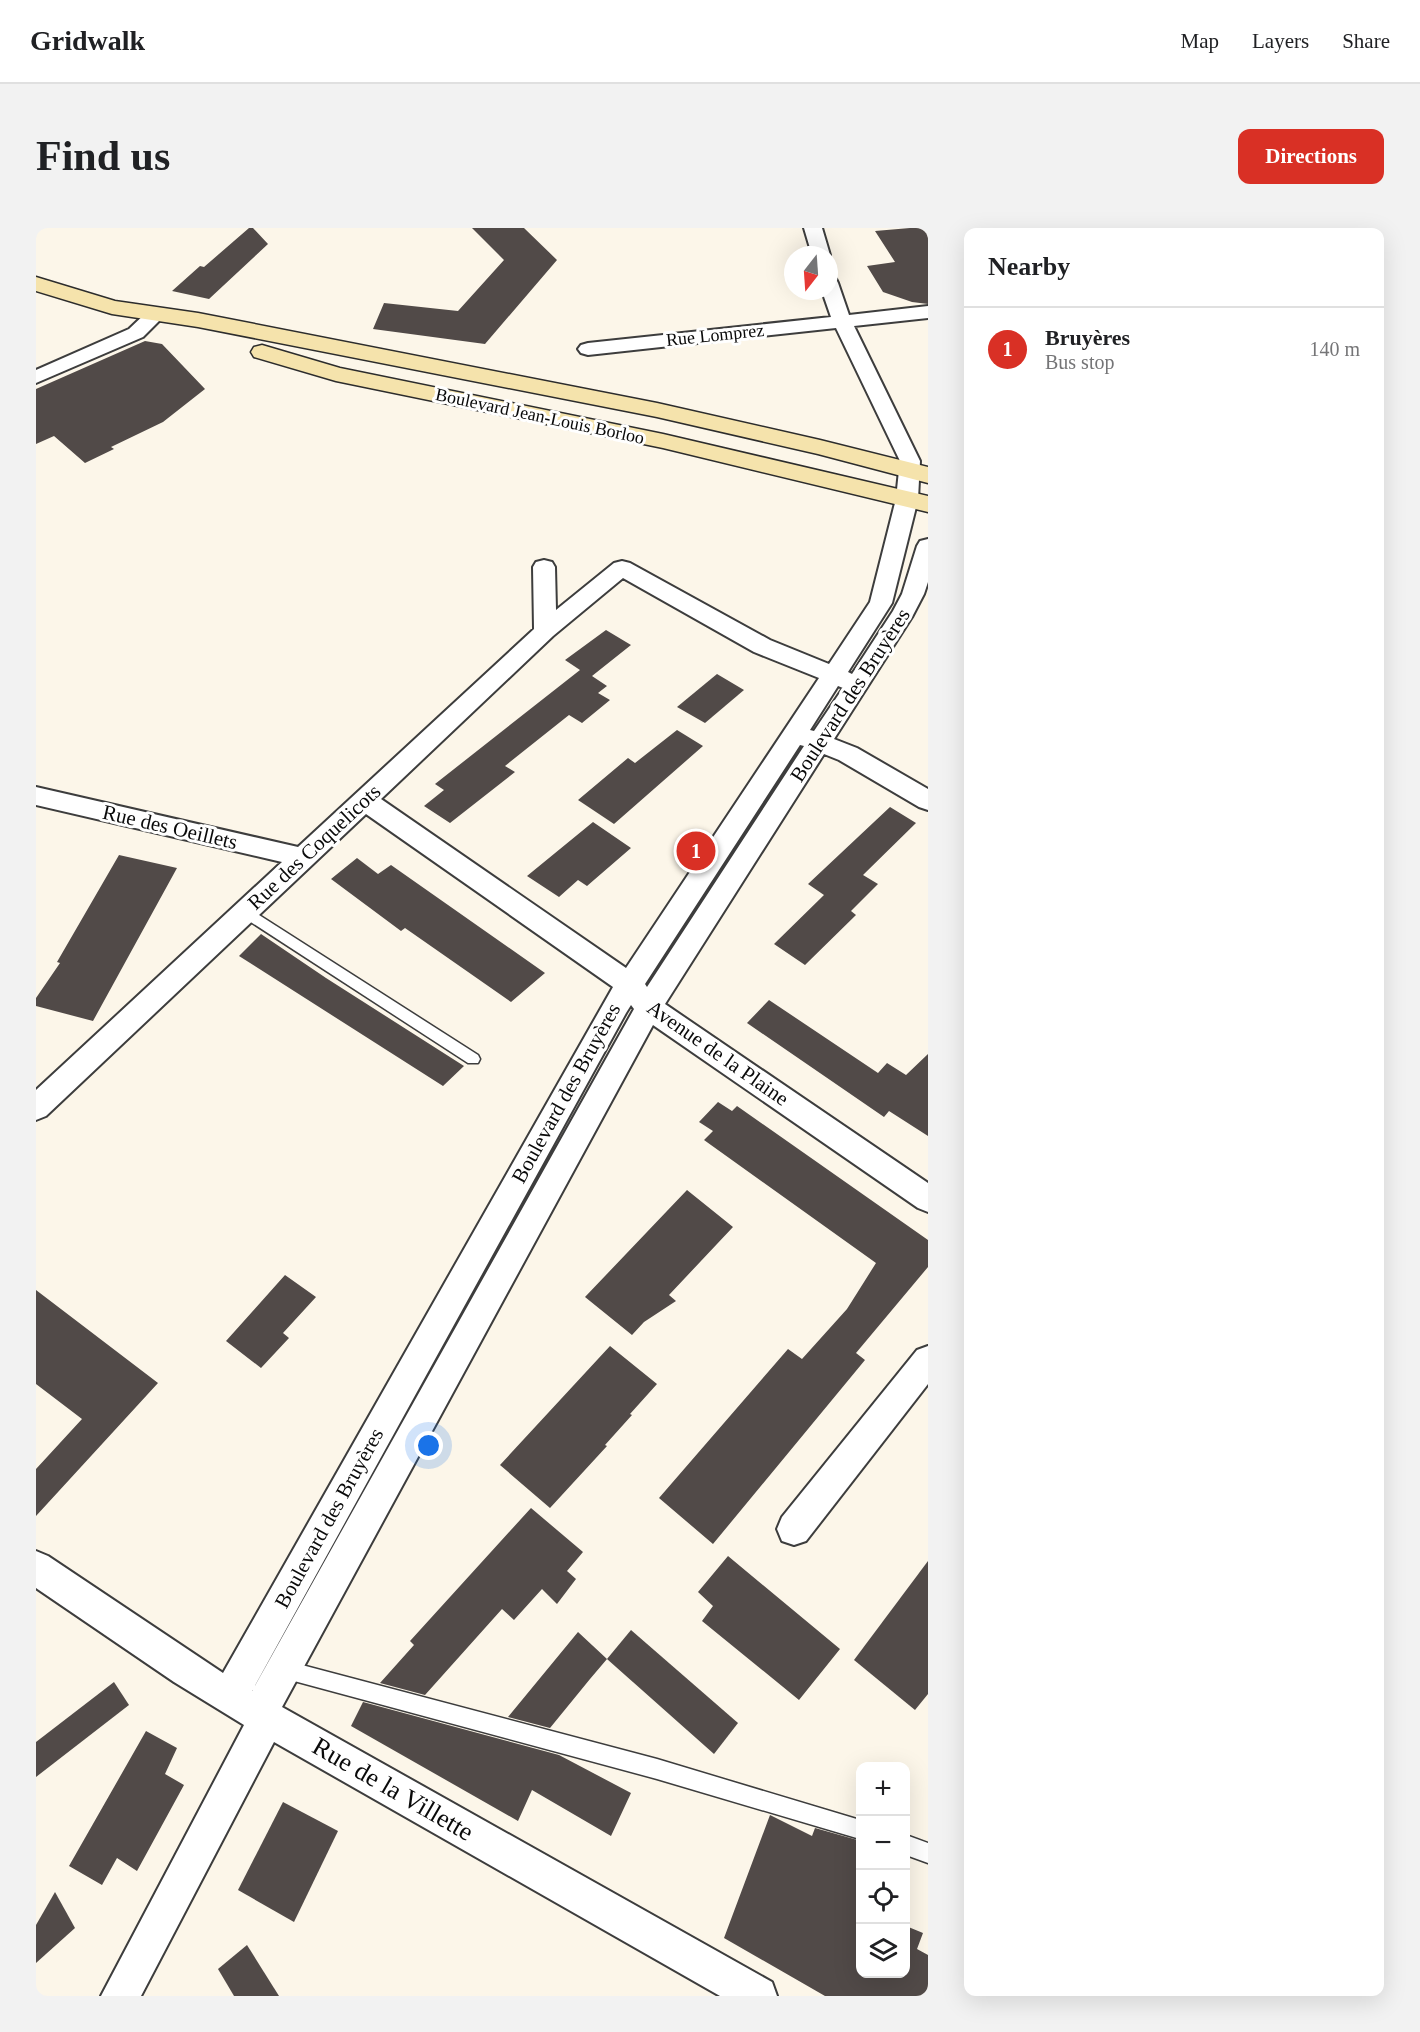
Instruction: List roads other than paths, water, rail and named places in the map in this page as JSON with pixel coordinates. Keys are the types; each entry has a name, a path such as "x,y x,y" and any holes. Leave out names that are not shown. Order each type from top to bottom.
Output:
{"main road":[{"name":"Boulevard Jean-Louis Borloo","path":"36,284 112,306 155,315 198,320 689,416 919,472"},
{"name":"Boulevard Jean-Louis Borloo","path":"155,315 182,327 319,369 675,443 918,501"}],"street":[{"path":"818,246 813,228 834,228"},
{"path":"835,300 842,321 903,442 910,461 919,472"},
{"name":"Rue Lomprez","path":"588,349 928,312"},
{"path":"36,377 136,333 155,315"},
{"name":"Boulevard des Bruyères","path":"229,1697 638,995 795,733 881,603 918,501 919,472"},
{"name":"Boulevard des Bruyères","path":"120,1996 263,1716 283,1670 638,995 819,742 857,685 910,602 928,546"},
{"path":"544,567 545,631"},
{"name":"Rue des Coquelicots","path":"36,1108 545,631 622,568 762,646 833,676"},
{"path":"833,676 857,685"},
{"path":"795,733 848,754 928,801"},
{"name":"Rue des Oeillets","path":"36,796 304,858"},
{"name":"Avenue de la Plaine","path":"364,800 928,1199"},
{"path":"794,1529 928,1360"},
{"name":"Rue de la Villette","path":"36,1568 229,1697 758,1996"}],"lane":[{"path":"245,911 473,1059"},
{"path":"283,1670 657,1768 856,1828"},
{"path":"910,1846 928,1853"}],"place":[{"name":"Bruyères","path":"696,851"}]}
